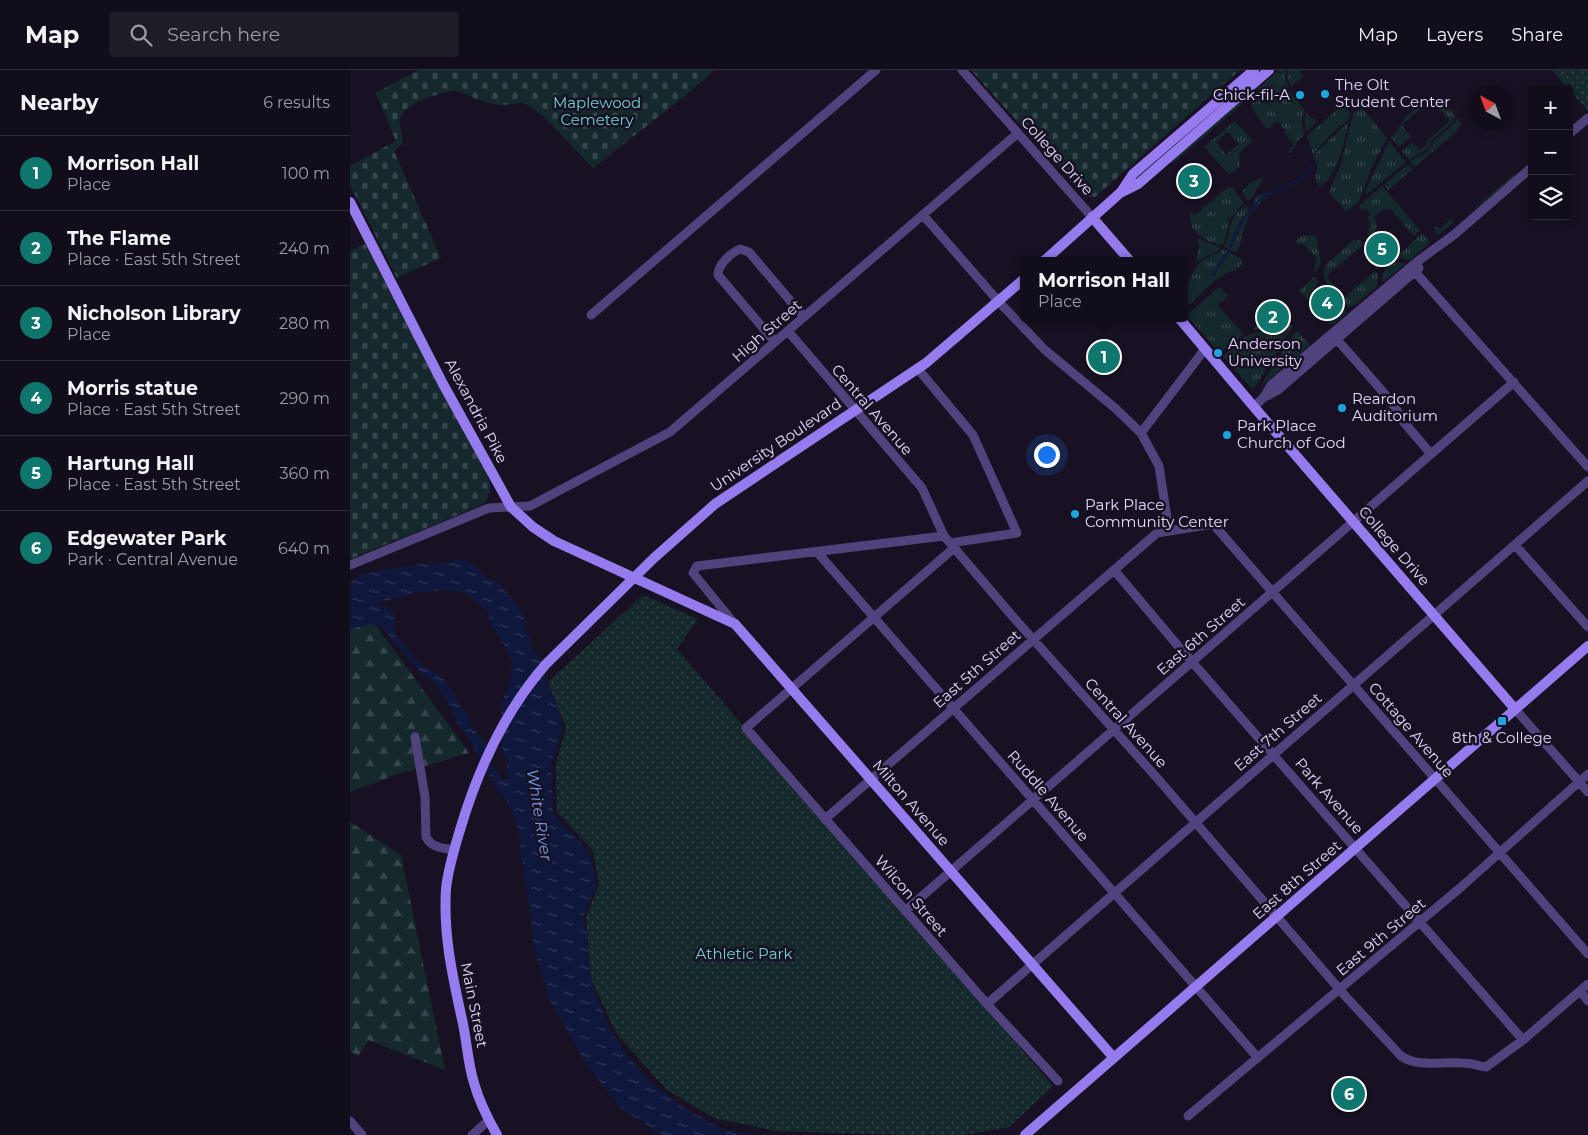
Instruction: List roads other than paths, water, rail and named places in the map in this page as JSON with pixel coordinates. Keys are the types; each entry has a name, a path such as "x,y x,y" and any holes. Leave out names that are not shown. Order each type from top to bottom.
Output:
{"main road":[{"path":"1156,161 1254,70"},
{"path":"1048,257 1120,193 1133,174 1156,161 1269,70"},
{"name":"Alexandria Pike","path":"350,202 442,384 510,507 533,527 554,541 735,624"},
{"name":"College Drive","path":"1092,218 1126,257"},
{"name":"University Boulevard","path":"468,802 483,763 504,721 531,682 558,652 634,577 716,504 918,369 1020,283"},
{"name":"College Drive","path":"1182,322 1515,709"},
{"name":"Milton Avenue","path":"735,624 1114,1058"},
{"name":"East 8th Street","path":"1026,1135 1588,646"},
{"name":"Main Street","path":"468,802 448,876 446,910 448,953 474,1083 497,1135"}],"street":[{"path":"591,315 876,70"},
{"name":"College Drive","path":"962,70 1092,218"},
{"path":"1573,131 1588,118"},
{"name":"High Street","path":"350,565 488,508 530,506 670,432 1017,134"},
{"path":"1254,407 1264,397 1271,385 1334,336 1418,261 1455,234 1528,170"},
{"path":"923,215 999,302 1046,350 1076,378 1115,408 1141,433 1159,466 1168,531"},
{"path":"775,342 718,275 717,272 721,264 736,250 740,249 749,252 804,317"},
{"path":"1416,273 1588,467"},
{"name":"Central Avenue","path":"788,331 922,488 950,542 1340,990 1401,1056 1406,1060 1417,1062 1464,1063 1486,1067 1522,1040"},
{"path":"1334,336 1401,415 1402,420 1431,454"},
{"path":"1141,433 1205,349"},
{"path":"817,552 950,542 1017,533 973,435 918,369"},
{"name":"East 6th Street","path":"905,910 1514,382"},
{"name":"East 7th Street","path":"987,1004 1588,481"},
{"name":"East 5th Street","path":"825,818 1157,533 1213,524"},
{"name":"Cottage Avenue","path":"1213,524 1588,954"},
{"path":"792,689 874,617 950,542"},
{"path":"1515,545 1588,627"},
{"name":"Milton Avenue","path":"735,624 692,573 697,566 817,552"},
{"name":"Ruddle Avenue","path":"817,552 1258,1058"},
{"name":"Park Avenue","path":"1114,570 1522,1040"},
{"name":"Wilcon Street","path":"792,689 746,728 987,1004 1058,1081"},
{"name":"College Drive","path":"1515,709 1588,792"},
{"path":"415,737 425,796 426,837 429,843 437,847 454,850"},
{"name":"East 9th Street","path":"1188,1116 1460,888 1588,774"},
{"path":"1522,1040 1588,984"},
{"path":"1580,991 1588,1001"},
{"path":"472,1135 489,1120"},
{"path":"350,1121 362,1135"}],"water":[{"name":"White River","path":"463,559 473,564 482,574 499,584 518,606 524,617 533,652 539,656 549,689 557,703 563,727 551,764 553,812 560,823 576,837 589,853 596,889 587,904 583,919 586,930 590,974 595,993 612,1033 641,1072 686,1110 723,1130 757,1135 660,1135 640,1120 622,1110 587,1065 550,1001 535,952 518,828 509,804 497,789 436,684 422,674 382,627 374,625 350,630 350,581 363,574 424,563 438,564","holes":["444,590 463,592 487,611 492,626 512,660 509,685 501,704 502,751 507,762 508,777 505,780 494,768 482,738 469,725 470,717 457,702 456,696 441,676 428,669 409,652 394,631 393,611 377,603 419,592"]}],"waterway":[{"path":"1230,247 1243,220 1251,209 1269,194 1303,176 1312,165"},
{"path":"1213,275 1228,252"}],"place":[{"name":"The Olt Student Center","path":"1325,94"},
{"name":"Chick-fil-A","path":"1300,95"},
{"name":"Nicholson Library","path":"1194,181"},
{"name":"Hartung Hall","path":"1382,249"},
{"name":"Morris statue","path":"1327,303"},
{"name":"The Flame","path":"1273,317"},
{"name":"Anderson University","path":"1218,353"},
{"name":"Morrison Hall","path":"1104,357"},
{"name":"Reardon Auditorium","path":"1342,408"},
{"name":"Park Place Church of God","path":"1227,435"},
{"name":"Park Place Community Center","path":"1075,514"},
{"name":"8th & College","path":"1502,721"},
{"name":"Edgewater Park","path":"1349,1094"}],"park label":[{"name":"Maplewood Cemetery","path":"597,112"},
{"name":"Athletic Park","path":"744,954"}]}
